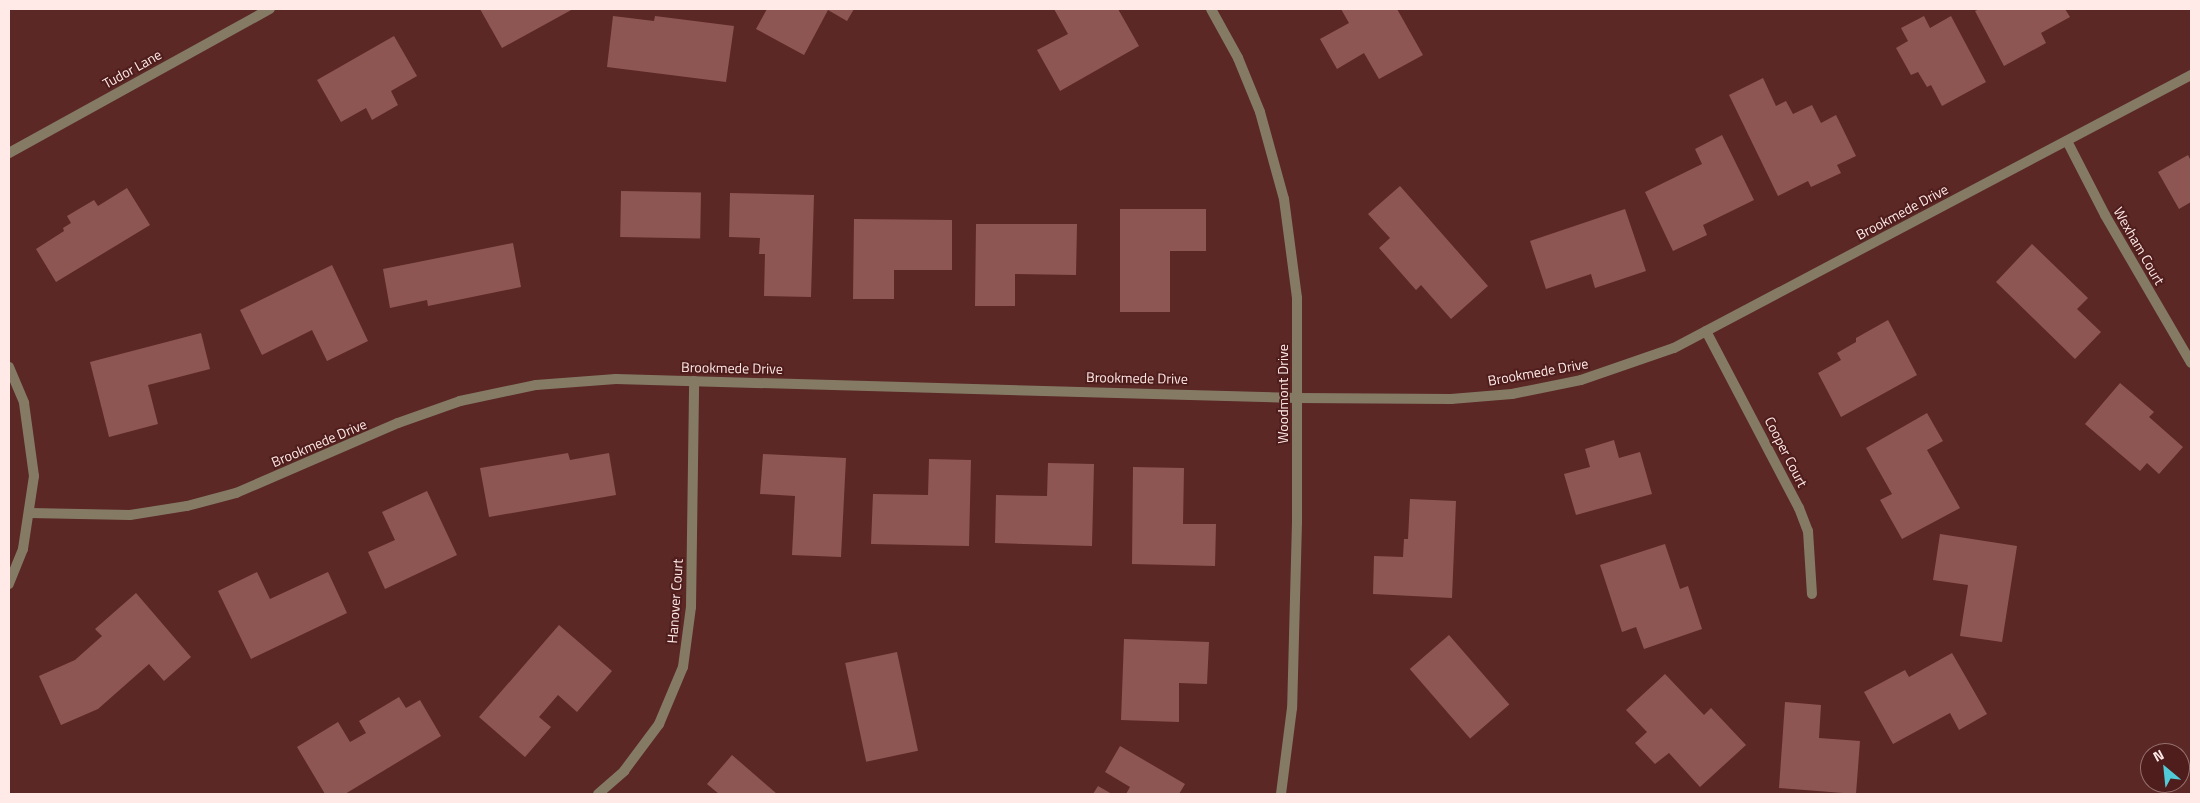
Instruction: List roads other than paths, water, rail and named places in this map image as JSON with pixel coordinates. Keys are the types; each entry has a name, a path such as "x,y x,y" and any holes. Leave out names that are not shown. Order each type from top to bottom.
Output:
{"street":[{"name":"Tudor Lane","path":"9,153 270,9"},
{"name":"Woodmont Drive","path":"1211,9 1238,58 1260,112 1284,199 1297,298 1298,398 1292,708 1281,794"},
{"name":"Brookmede Drive","path":"30,514 130,515 187,506 236,493 398,423 460,400 536,385 616,379 1298,398 1451,399 1512,394 1581,380 1640,362 1706,332 2191,75"},
{"name":"Wexham Court","path":"2067,141 2105,215 2191,363"},
{"name":"Cooper Court","path":"1706,332 1799,508 1808,531 1812,594"},
{"path":"9,366 24,403 32,444 34,476 30,514 23,549 9,584"},
{"name":"Hanover Court","path":"598,794 624,771 659,724 683,667 691,608 694,381"}]}
